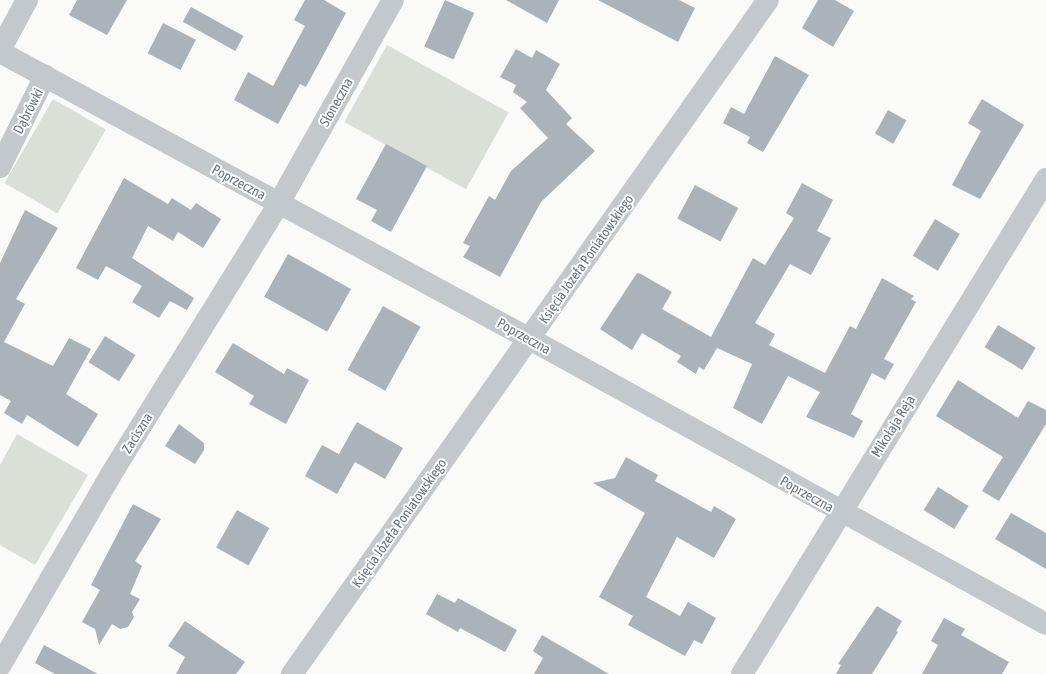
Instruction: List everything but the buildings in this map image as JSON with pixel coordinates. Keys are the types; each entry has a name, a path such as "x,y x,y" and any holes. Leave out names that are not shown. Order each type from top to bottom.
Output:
{"street":[{"path":"0,51 27,0"},
{"name":"Słoneczna","path":"279,203 393,0"},
{"name":"Księcia Józefa Poniatowskiego","path":"292,674 768,0"},
{"name":"Poprzeczna","path":"0,51 530,339 839,512 1046,624"},
{"name":"Dąbrówki","path":"0,167 45,76"},
{"name":"Mikołaja Reja","path":"742,674 839,512 1046,179"},
{"name":"Zaciszna","path":"0,666 110,476 279,203"}],"shaded area":[{"path":"387,45 509,112 466,189 344,122"},
{"path":"53,99 106,130 57,214 5,183"},
{"path":"17,434 88,475 35,565 0,545 0,465"}]}
